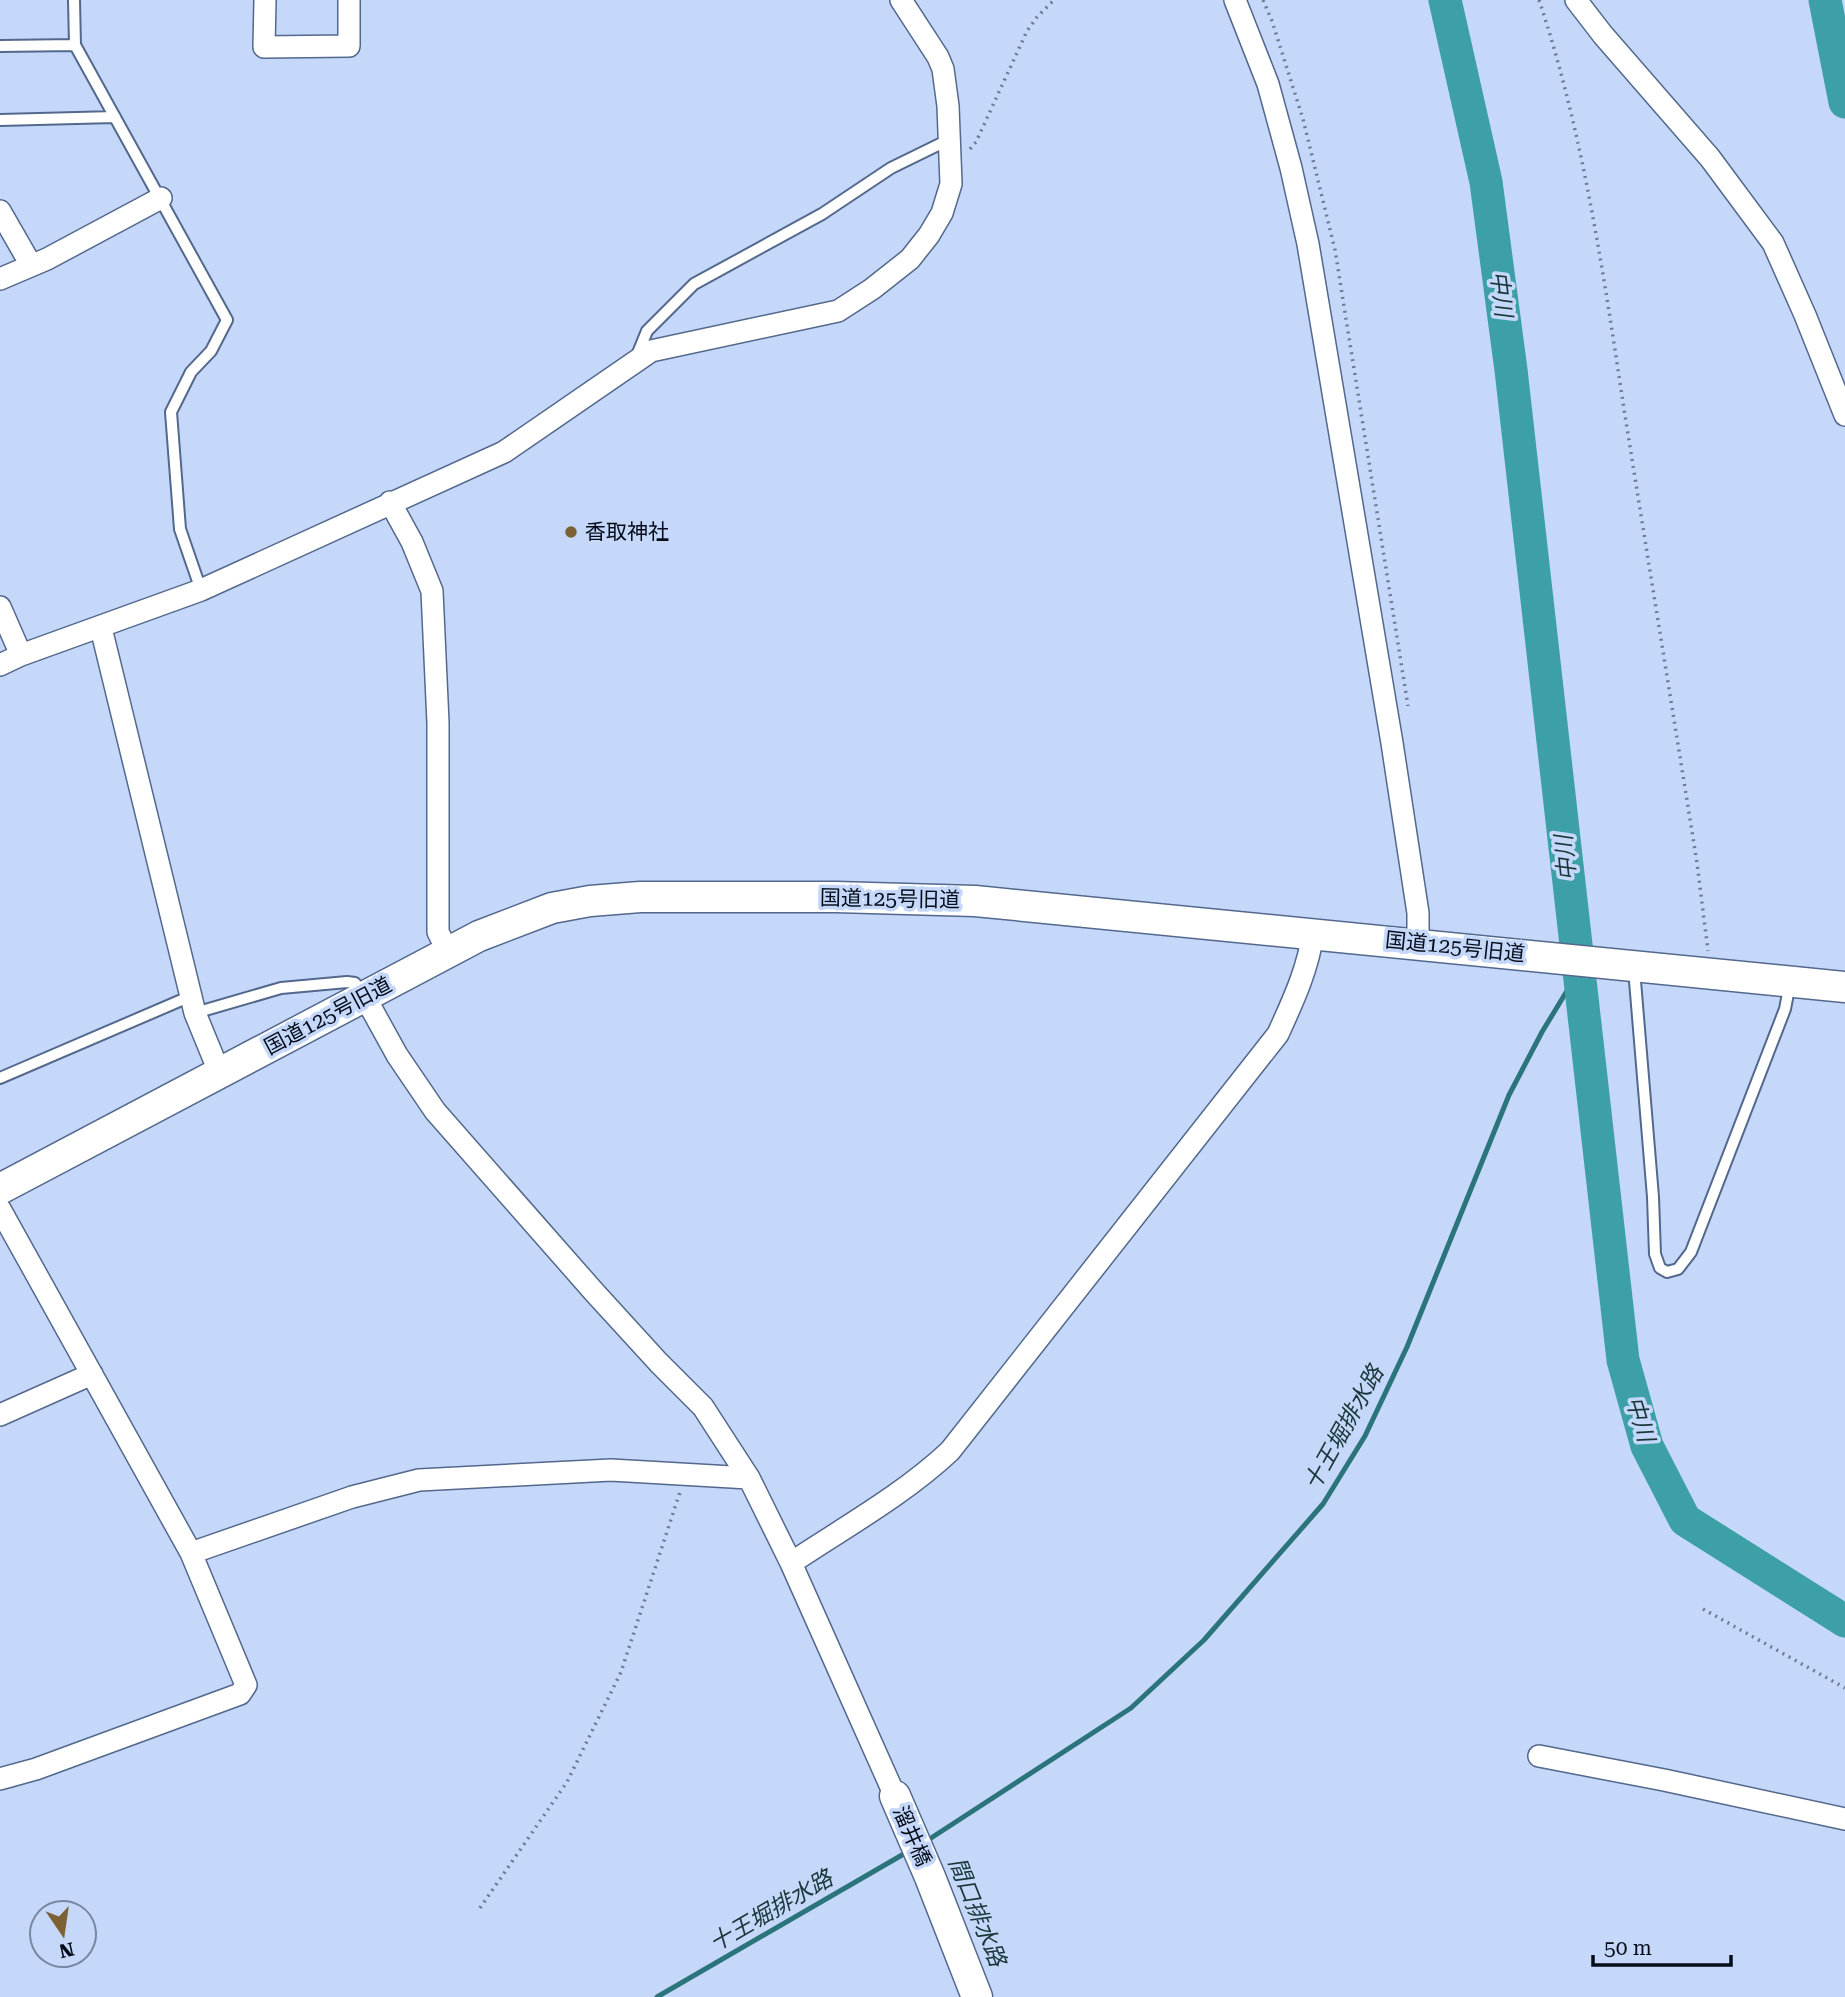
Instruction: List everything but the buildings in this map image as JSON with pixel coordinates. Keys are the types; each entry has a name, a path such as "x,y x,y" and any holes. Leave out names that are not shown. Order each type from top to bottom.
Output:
{"street":[{"path":"265,0 264,47 349,46 349,0"},
{"path":"0,665 201,590 504,452 651,351 838,311 872,289 910,259 929,235 942,213 951,184 948,106 943,69 901,0"},
{"path":"1235,0 1269,84 1308,244 1396,769 1418,913 1418,943"},
{"path":"1576,0 1710,158 1773,243 1845,415"},
{"path":"0,279 161,198"},
{"path":"0,211 31,265"},
{"path":"390,502 412,542 432,592 438,723 438,932 448,952"},
{"path":"0,607 22,655"},
{"path":"101,628 193,1004 220,1074"},
{"name":"国道125号旧道","path":"0,1189 448,952 523,918 552,908 590,901 640,897 836,897 975,901 1845,987"},
{"path":"791,1563 903,1490 950,1451 1278,1034 1296,994 1310,953 1313,933"},
{"path":"365,997 397,1055 435,1111 595,1293 703,1406 749,1478 791,1563 895,1796"},
{"path":"0,1209 191,1553 246,1685 240,1694 36,1769 0,1779"},
{"path":"0,1415 92,1374"},
{"path":"191,1553 352,1497 419,1480 611,1471 749,1478"},
{"path":"1539,1756 1845,1819"},
{"name":"溜井橋","path":"895,1796 977,1997"}],"lane":[{"path":"74,0 75,45 227,320 211,351 191,372 171,412 180,529 201,590"},
{"path":"0,46 75,45"},
{"path":"0,120 115,117"},
{"path":"634,363 647,331 694,284 822,214 891,168 940,144 950,152"},
{"path":"1629,966 1653,1197 1655,1254 1660,1268 1667,1272 1678,1269 1690,1252 1785,1009 1790,981"},
{"path":"0,1078 193,1004 281,988 346,982 355,983 365,997"}],"path":[{"path":"950,152 967,153 976,142 1027,32 1037,16 1054,0"},
{"path":"1539,0 1579,147 1602,270 1695,850 1709,960"},
{"path":"480,1908 567,1782 621,1672 686,1473"},
{"path":"1703,1609 1845,1688"}],"waterway":[{"name":"中川","path":"1445,0 1486,182 1511,370 1623,1360 1647,1446 1685,1520 1845,1621"},
{"path":"1825,0 1845,102"},
{"path":"1838,0 1845,34"},
{"name":"十王堀排水路","path":"929,1842 928,1840 1131,1708 1204,1640 1323,1504 1365,1436 1407,1347 1509,1095 1542,1032 1579,971"},
{"name":"十王堀排水路","path":"657,1997 902,1855"}],"place":[{"name":"香取神社","path":"571,532"}],"water label":[{"name":"間口排水路","path":"977,1912"}]}
